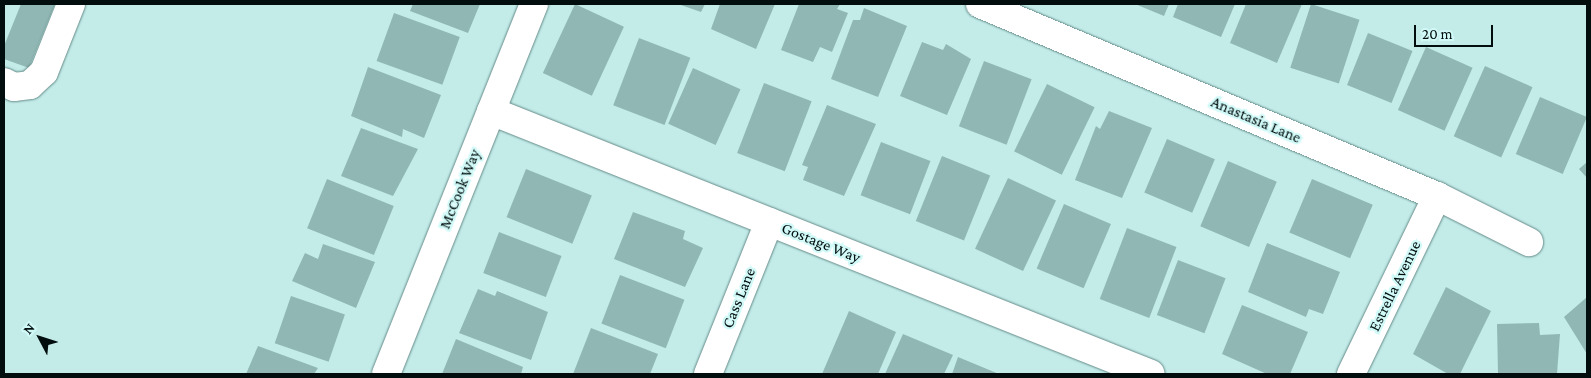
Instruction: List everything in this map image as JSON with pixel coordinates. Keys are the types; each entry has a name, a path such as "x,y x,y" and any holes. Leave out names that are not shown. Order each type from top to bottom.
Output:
{"street":[{"path":"4,82 14,87 30,85 44,72 71,4"},
{"name":"McCook Way","path":"386,374 534,4"},
{"name":"Anastasia Lane","path":"980,4 1437,196 1529,242"},
{"name":"Gostage Way","path":"491,111 1150,374"},
{"name":"Estrella Avenue","path":"1351,374 1437,196"},
{"name":"Cass Lane","path":"708,374 769,222"}],"building":[{"path":"21,4 55,4 29,68 4,59 4,46"},
{"path":"413,4 480,4 468,33 410,11"},
{"path":"575,4 624,27 592,96 543,73"},
{"path":"678,4 705,4 701,12"},
{"path":"720,4 775,4 756,49 711,29"},
{"path":"799,4 840,4 837,9 848,13 832,52 820,47 813,62 781,50"},
{"path":"1135,4 1169,4 1164,16"},
{"path":"1178,4 1235,4 1221,37 1173,17"},
{"path":"1246,4 1302,4 1277,63 1230,43"},
{"path":"1311,4 1360,20 1339,83 1290,68"},
{"path":"864,8 907,26 878,97 831,79 853,20 860,20"},
{"path":"394,13 460,37 442,85 377,61"},
{"path":"1368,33 1413,51 1392,103 1347,85"},
{"path":"639,38 690,58 665,125 613,105"},
{"path":"922,42 943,50 946,44 971,59 947,115 900,96"},
{"path":"1426,47 1473,68 1445,131 1398,110"},
{"path":"984,61 1032,79 1007,145 959,126"},
{"path":"1485,66 1533,87 1501,157 1454,136"},
{"path":"368,67 441,95 424,138 403,129 402,137 351,116"},
{"path":"693,68 741,89 716,145 668,124"},
{"path":"764,83 812,101 785,171 737,153"},
{"path":"1047,84 1095,107 1062,175 1014,151"},
{"path":"1540,97 1587,117 1563,174 1516,154"},
{"path":"827,105 876,124 844,196 803,180 808,167 802,165"},
{"path":"1109,111 1152,128 1122,198 1075,180 1096,126 1100,129"},
{"path":"361,128 418,149 393,196 341,176"},
{"path":"1167,139 1215,159 1192,213 1144,192"},
{"path":"881,142 930,161 910,214 861,195"},
{"path":"942,156 990,175 964,240 916,221"},
{"path":"1228,161 1277,182 1249,247 1200,226"},
{"path":"1587,162 1587,178 1579,169"},
{"path":"526,169 592,196 572,244 507,217"},
{"path":"1008,178 1056,200 1023,271 975,249"},
{"path":"327,179 394,206 374,255 307,228"},
{"path":"1312,179 1373,205 1350,258 1289,232"},
{"path":"1064,204 1111,224 1084,288 1037,268"},
{"path":"633,212 685,231 683,239 703,248 685,287 614,259"},
{"path":"1127,228 1176,247 1149,318 1100,299"},
{"path":"499,232 562,256 546,297 483,273"},
{"path":"1267,243 1340,272 1323,314 1309,309 1306,317 1248,292"},
{"path":"323,244 375,262 356,308 292,281 305,253 318,259"},
{"path":"1178,260 1226,278 1204,333 1157,315"},
{"path":"620,275 684,300 666,348 601,324"},
{"path":"1446,287 1491,311 1460,374 1448,374 1413,354"},
{"path":"478,289 495,296 497,291 548,312 531,360 459,333"},
{"path":"291,296 345,315 329,362 275,343"},
{"path":"1587,297 1587,354 1564,317"},
{"path":"1242,305 1308,332 1290,374 1267,374 1222,354"},
{"path":"849,311 896,332 878,374 822,374"},
{"path":"1539,323 1540,335 1560,334 1557,374 1498,374 1497,324"},
{"path":"591,328 658,354 650,374 573,374"},
{"path":"903,334 953,355 944,374 885,374"},
{"path":"456,339 523,367 521,374 442,374"},
{"path":"258,346 318,368 314,374 246,374"},
{"path":"958,357 999,374 952,374"}]}
